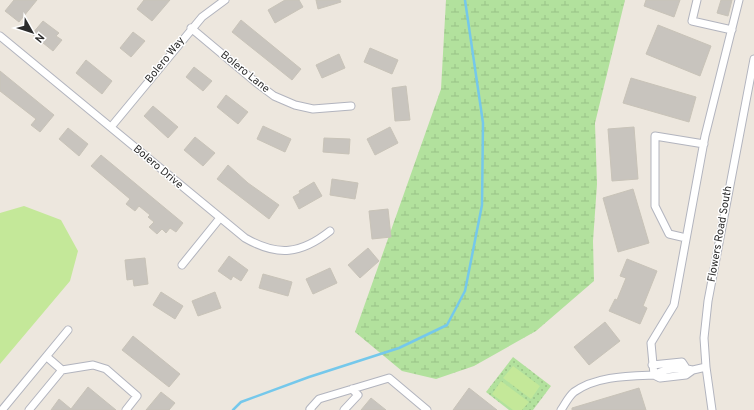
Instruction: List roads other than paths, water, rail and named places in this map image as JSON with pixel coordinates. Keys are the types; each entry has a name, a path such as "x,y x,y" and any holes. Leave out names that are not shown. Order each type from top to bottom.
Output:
{"street":[{"name":"Bolero Way","path":"111,127 191,28 202,17 225,0"},
{"path":"697,0 692,21 732,30"},
{"path":"654,375 651,343 674,305 704,144 739,0"},
{"name":"Bolero Lane","path":"191,28 274,96 295,105 313,109 351,106"},
{"name":"Bolero Drive","path":"0,36 245,238 257,245 272,250 285,251 296,250 310,245 330,231"},
{"name":"Flowers Road South","path":"712,410 706,367 704,338 708,300 754,59"},
{"path":"686,238 669,234 655,206 655,136 704,144"},
{"path":"182,265 220,218"},
{"path":"2,410 68,330"},
{"path":"47,357 62,370"},
{"path":"652,365 682,362 690,369"},
{"path":"29,410 62,370 93,365 106,369 137,396 126,410"},
{"path":"561,410 573,393 589,384 624,377 654,375 658,371 706,367"},
{"path":"311,410 310,409 319,400 389,378 427,410"},
{"path":"344,410 358,395 352,389"}],"waterway":[{"path":"233,410 241,402 309,377 399,348 447,325 465,291 482,205 483,123 465,0"}]}
